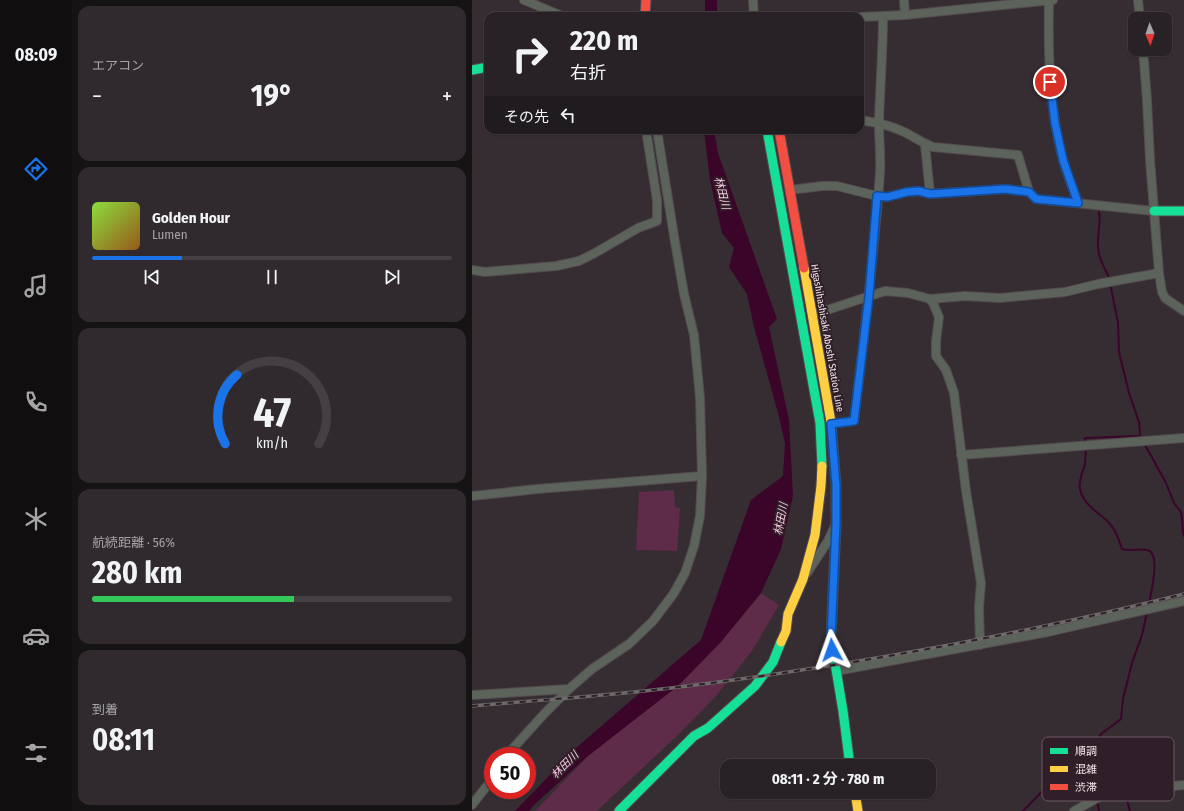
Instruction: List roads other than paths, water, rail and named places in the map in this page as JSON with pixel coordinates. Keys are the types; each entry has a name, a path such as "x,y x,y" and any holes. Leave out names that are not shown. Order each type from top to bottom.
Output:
{"street":[{"path":"524,0 552,12"},
{"path":"645,12 646,0"},
{"path":"753,0 754,12"},
{"path":"904,0 905,15"},
{"path":"864,17 905,15 1051,0 1050,82 1055,123 1063,160 1078,203"},
{"path":"1138,0 1139,12"},
{"path":"831,424 854,421 869,296 881,152 879,123 883,16"},
{"path":"1144,56 1150,160 1159,273 1162,292 1165,298 1184,311"},
{"path":"472,70 484,68"},
{"path":"864,121 879,123 901,131 933,147 1018,155 1029,192 1036,199 1154,211 1184,211"},
{"path":"472,270 485,272 556,266 579,262 638,228 657,221 657,200 647,134"},
{"path":"514,747 545,712 569,689 592,670 629,644 653,621 674,593 685,573 694,546 700,516 702,476 700,398 694,335 674,242 658,134"},
{"path":"768,134 820,423 822,454 821,486 815,535 804,579"},
{"name":"Higashihashisaki Aboshi Station Line","path":"780,134 831,424 836,485 836,524 831,639 849,759"},
{"path":"925,144 930,194"},
{"path":"790,190 822,186 837,186 887,197 907,192 919,191 930,194 1005,189 1029,192"},
{"path":"812,315 885,291 908,293 930,299 965,296 1000,298 1065,292 1098,284 1159,273"},
{"path":"930,299 933,302 939,317 936,356 946,370 954,393 966,491 981,583 979,607 980,645"},
{"path":"961,455 1184,438"},
{"path":"472,496 537,489 702,476"},
{"path":"618,811 694,736 708,728 755,686 773,662 786,631 788,614 804,579 828,541 836,524"},
{"path":"836,672 1048,632 1184,601"},
{"path":"472,695 569,689"},
{"path":"1174,786 1184,785"},
{"path":"472,805 484,790"},
{"path":"855,799 858,811"},
{"path":"1074,811 1092,801"}],"water":[{"path":"705,0 717,0 717,12 705,12"},
{"name":"林田川","path":"704,134 715,134 718,153 777,319 769,327 789,420 793,496 781,549 761,593 720,643 678,686 588,756 529,811 515,811 527,799 536,799 536,789 576,748 701,640 751,500 783,476 785,443 778,413 754,327 747,294 729,267 734,248 722,233 710,180"}],"waterway":[{"path":"1099,212 1098,251 1110,279"},
{"path":"1110,283 1118,323 1119,352 1129,393 1139,422 1140,435"},
{"path":"1085,444 1085,438 1140,436"},
{"path":"1144,443 1166,483 1174,503 1181,512 1184,536"},
{"path":"1086,448 1085,464 1080,480 1080,489 1088,505 1112,526 1122,549 1147,550 1151,553 1154,559 1153,586 1148,608"},
{"path":"1099,737 1101,734 1121,719 1123,699 1132,663 1142,635 1147,612"},
{"path":"1023,811 1042,792"},
{"path":"1097,801 1099,811"},
{"path":"1127,801 1130,811"}],"railway":[{"path":"472,706 646,691 735,680 864,660 993,637 1184,594"}]}
